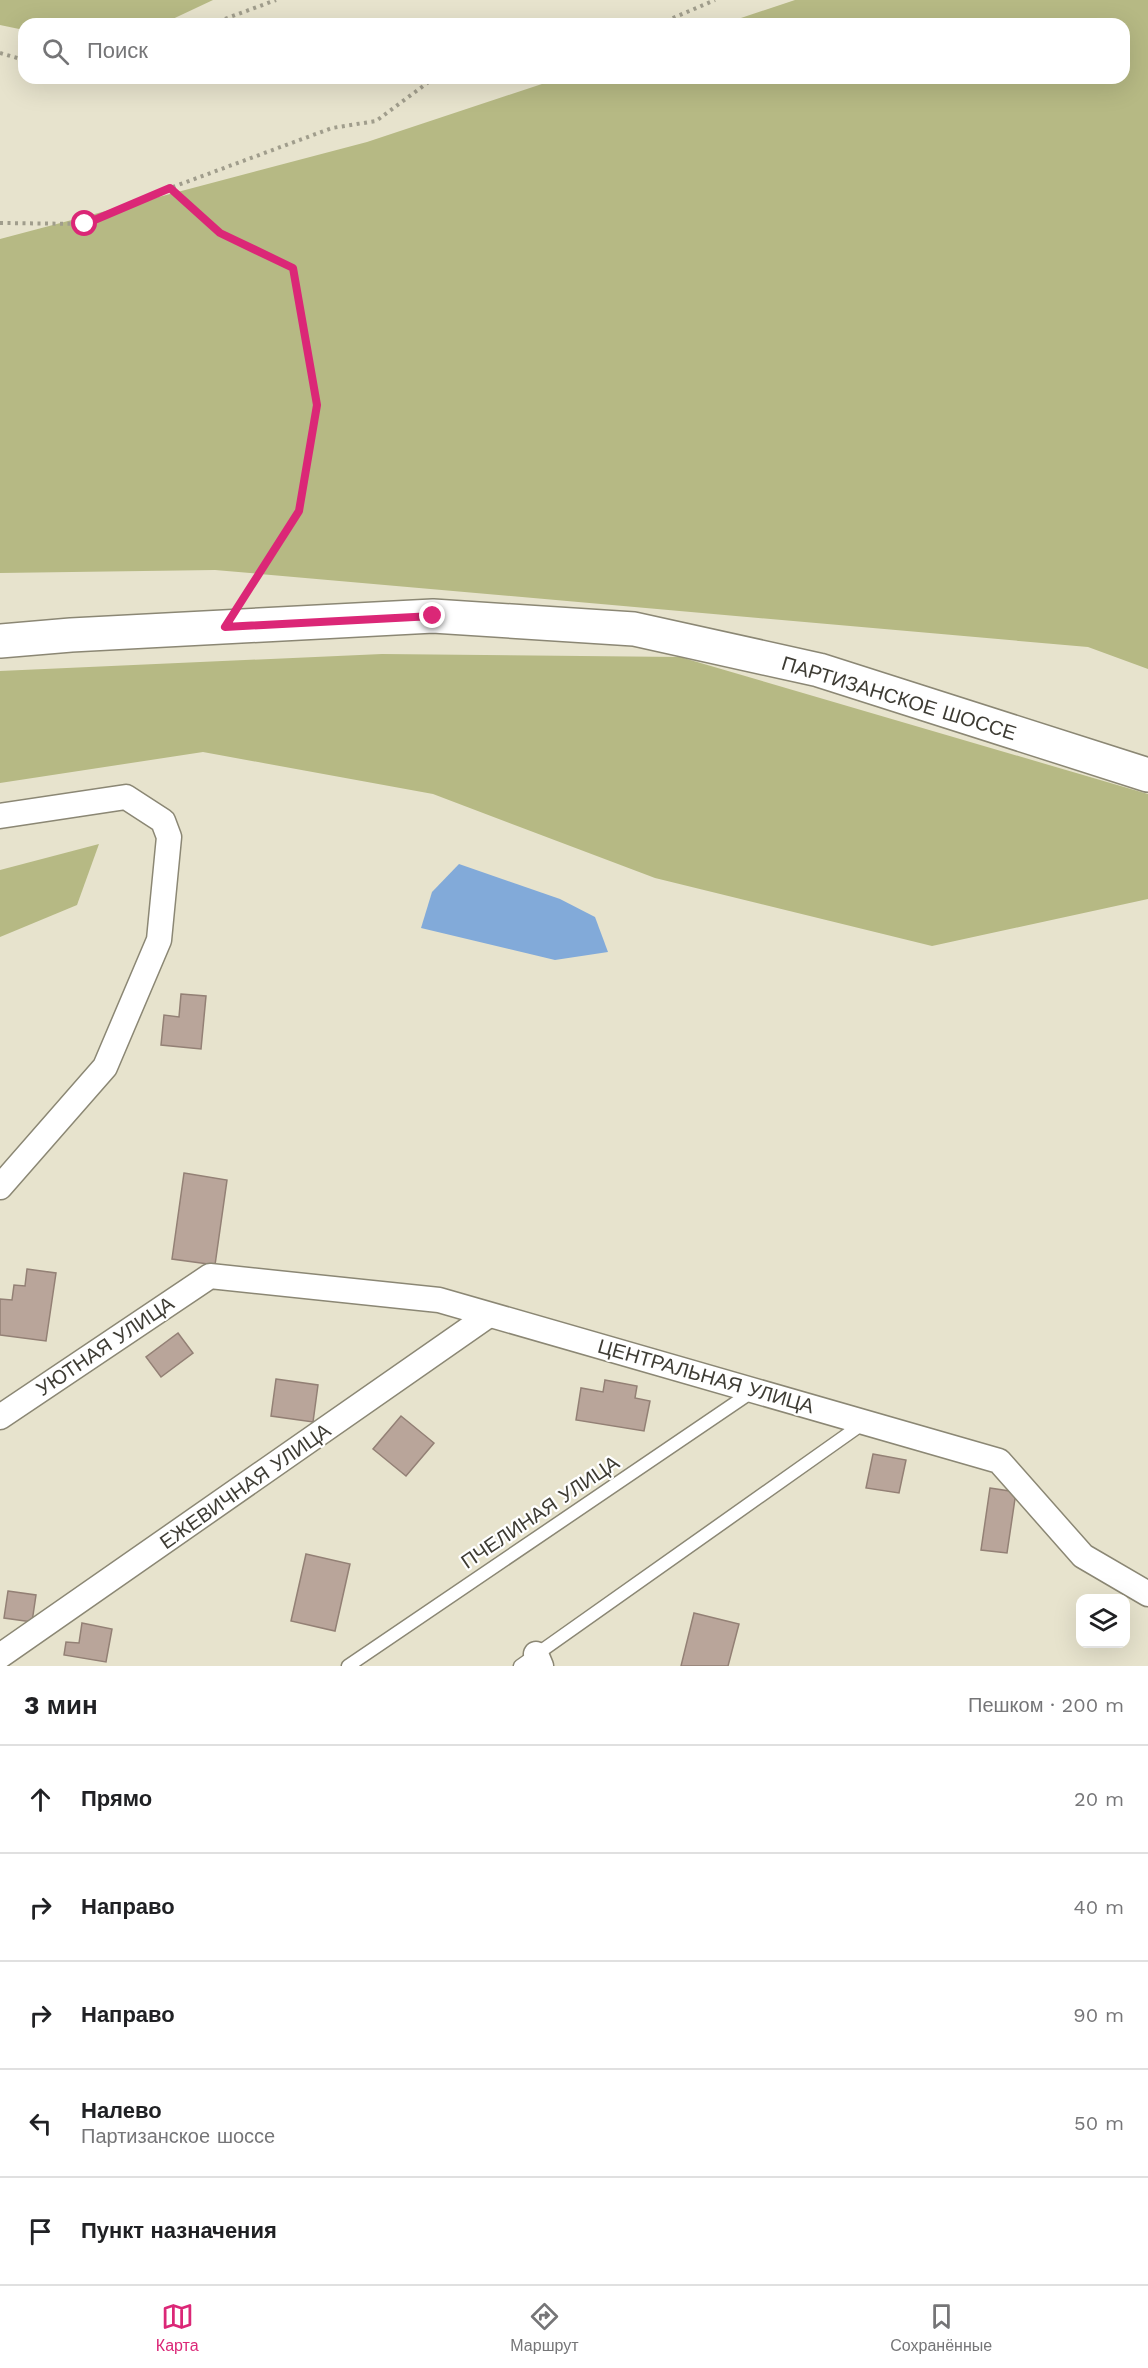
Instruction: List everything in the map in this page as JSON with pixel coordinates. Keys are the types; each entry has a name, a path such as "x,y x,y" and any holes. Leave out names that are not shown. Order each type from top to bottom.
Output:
{"main road":[{"name":"ПАРТИЗАНСКОЕ ШОССЕ","path":"0,641 433,616 634,629 819,670 1148,775"}],"street":[{"path":"0,816 126,797 163,820 169,837 159,940 105,1066 0,1187"},
{"name":"ЦЕНТРАЛЬНАЯ УЛИЦА","path":"210,1276 439,1300 999,1461 1083,1556 1148,1594"},
{"name":"УЮТНАЯ УЛИЦА","path":"0,1417 210,1276"},
{"name":"ЕЖЕВИЧНАЯ УЛИЦА","path":"0,1656 489,1315"}],"lane":[{"name":"ПЧЕЛИНАЯ УЛИЦА","path":"348,1666 754,1391"},
{"path":"532,1662 866,1422"}],"path":[{"path":"227,18 276,0"},
{"path":"673,18 715,0"},
{"path":"0,53 18,58"},
{"path":"0,224 85,224 170,188 332,128 376,121 426,84"},
{"path":"170,188 220,233 293,268 317,405 299,511 225,627"}],"green space":[{"path":"0,0 213,0 175,18 18,18 18,29 0,25"},
{"path":"795,0 1148,0 1148,669 1088,647 215,570 0,573 0,239 367,142 542,84 1130,84 1130,18 741,18"},
{"path":"382,654 680,657 1148,794 1148,899 932,946 655,878 433,794 203,752 0,783 0,671"},
{"path":"99,844 77,905 0,937 0,870"}],"water":[{"path":"459,864 560,899 595,917 608,952 555,960 421,928 432,892"}],"building":[{"path":"181,994 206,996 201,1049 161,1045 164,1015 179,1017"},
{"path":"184,1173 227,1180 215,1265 172,1259"},
{"path":"27,1269 56,1273 46,1341 0,1335 0,1299 12,1300 14,1285 25,1286"},
{"path":"178,1333 193,1353 161,1377 146,1357"},
{"path":"276,1379 318,1385 313,1422 271,1416"},
{"path":"605,1380 637,1386 635,1398 650,1401 644,1431 576,1420 581,1388 603,1392"},
{"path":"401,1416 434,1443 406,1476 373,1449"},
{"path":"873,1454 906,1460 899,1493 866,1488"},
{"path":"990,1488 1016,1492 1007,1553 981,1550"},
{"path":"306,1554 350,1564 335,1631 291,1621"},
{"path":"8,1591 36,1595 32,1622 4,1618"},
{"path":"694,1613 739,1624 728,1666 681,1666"},
{"path":"82,1623 112,1629 106,1662 64,1655 66,1642 79,1643"}],"route":[{"path":"85,224 170,188 220,233 293,268 317,405 299,511 225,627 433,616"}]}
